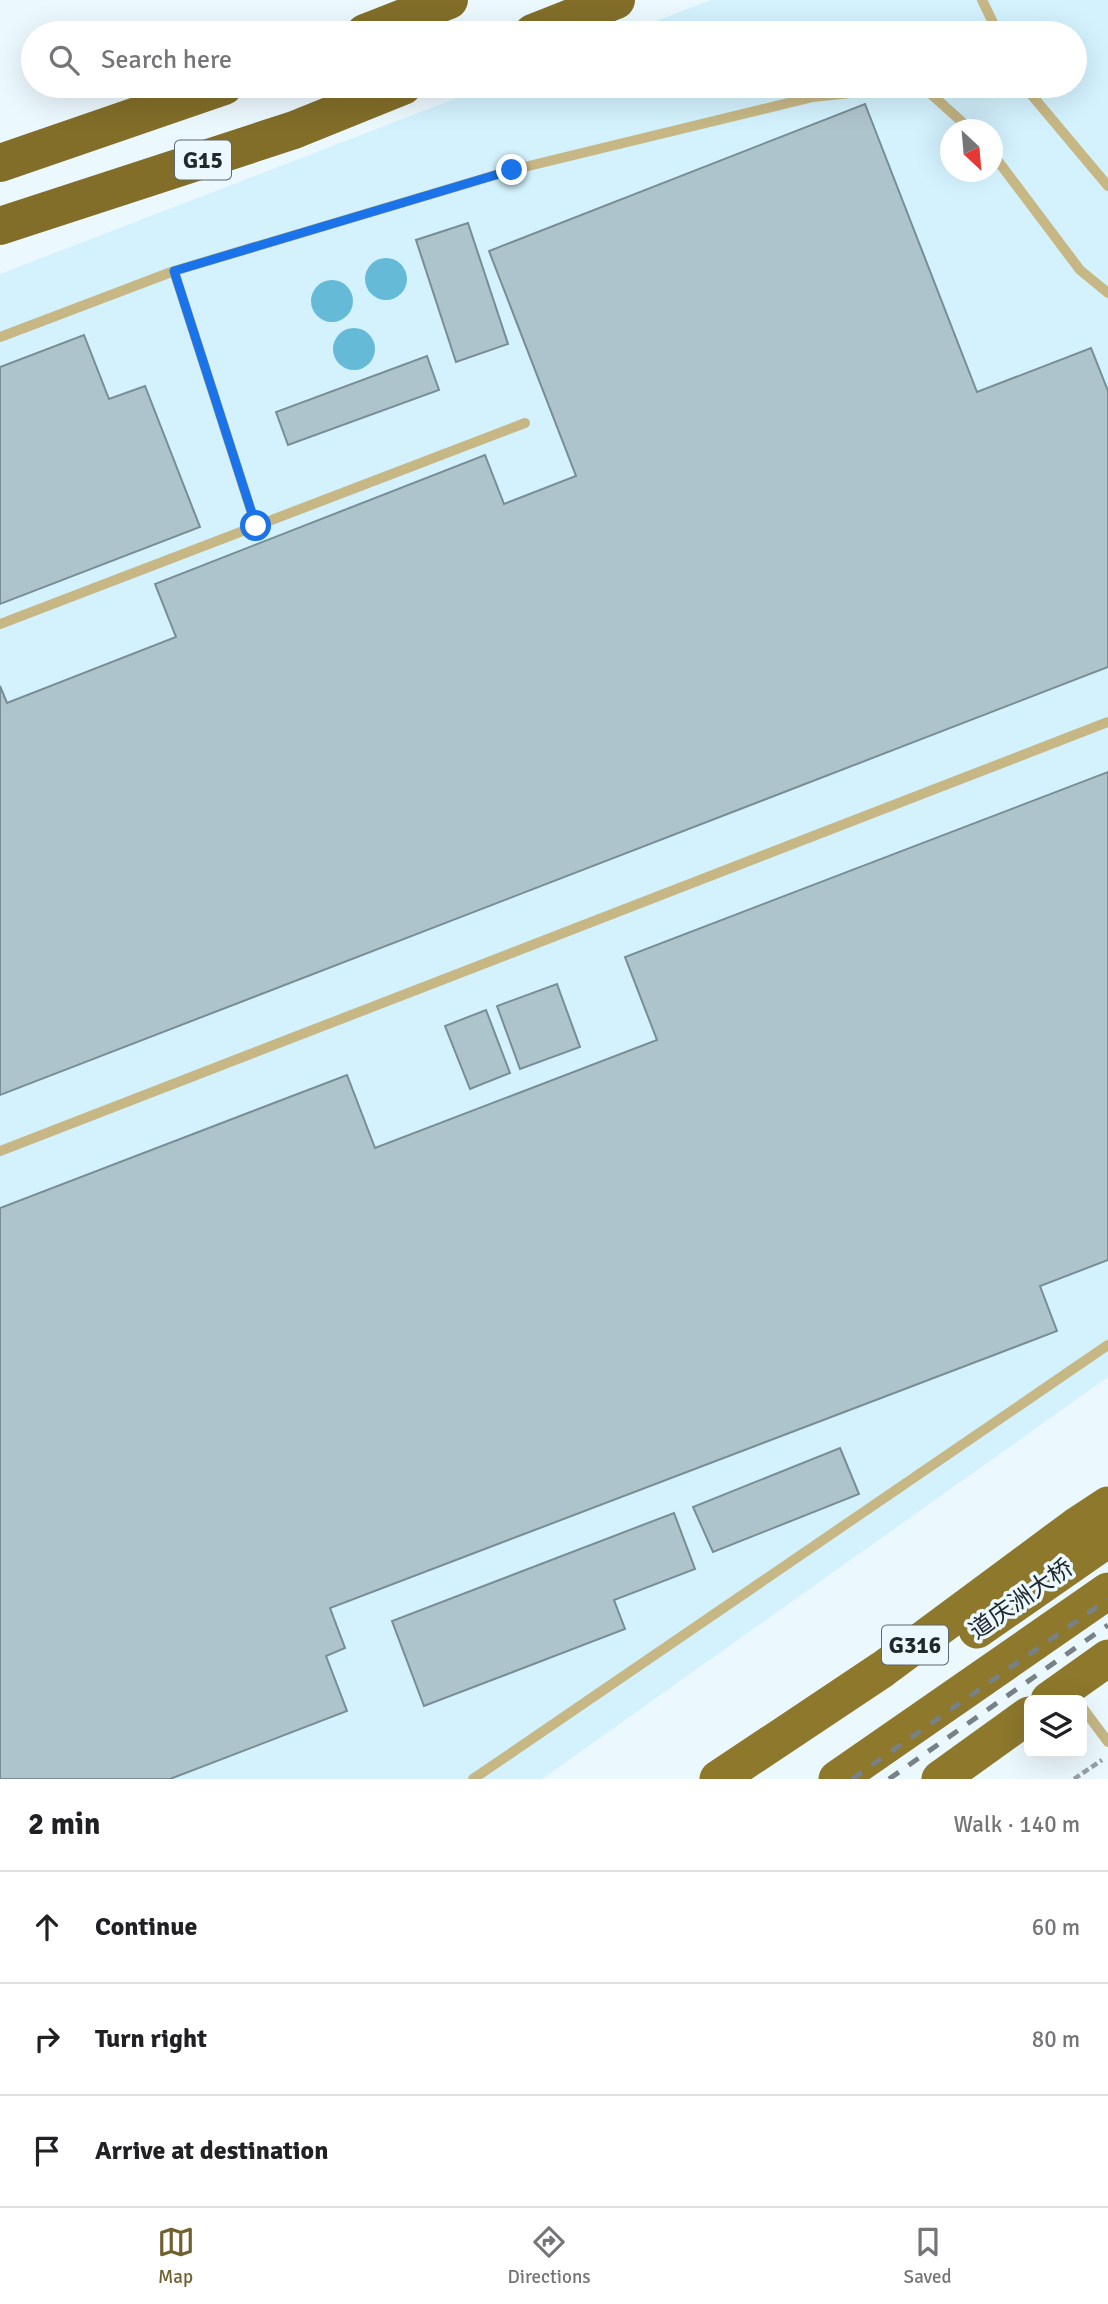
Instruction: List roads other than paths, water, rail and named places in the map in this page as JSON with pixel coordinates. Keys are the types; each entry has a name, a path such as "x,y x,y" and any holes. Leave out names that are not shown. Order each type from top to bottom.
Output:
{"highway":[{"path":"396,21 449,0"},
{"path":"564,21 616,0"},
{"name":"G15","path":"0,163 189,98"},
{"name":"G15","path":"0,226 295,130 374,98"},
{"path":"1092,1533 1108,1503"},
{"name":"G316","path":"718,1779 1092,1533"},
{"name":"道庆洲大桥","path":"761,1779 1092,1533"},
{"name":"道庆洲大桥","path":"837,1779 1108,1591"},
{"path":"1069,1695 1108,1658"},
{"path":"940,1779 1024,1718"}],"lane":[{"path":"982,0 992,21"},
{"path":"0,337 174,271 512,170 809,98"},
{"path":"935,98 959,119"},
{"path":"1034,98 1108,186"},
{"path":"1003,168 1080,270 1108,293"},
{"path":"174,271 256,526"},
{"path":"0,624 525,423"},
{"path":"0,1151 1108,722"},
{"path":"473,1779 1108,1345"},
{"path":"1087,1719 1108,1742"}],"water":[{"path":"386,258 401,264 407,279 401,294 386,300 371,294 365,279 371,264"},
{"path":"332,280 347,286 353,301 347,316 332,322 317,316 311,301 317,286"},
{"path":"354,328 369,334 375,349 369,364 354,370 339,364 333,349 339,334"}],"railway":[{"path":"852,1779 1108,1599"},
{"path":"889,1779 1108,1625"}]}
